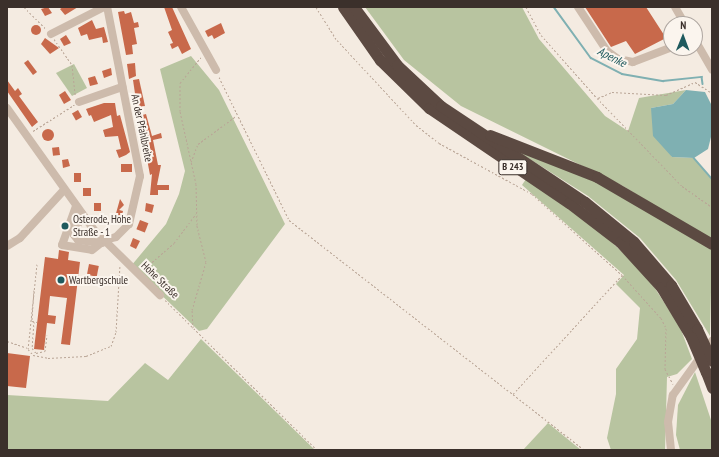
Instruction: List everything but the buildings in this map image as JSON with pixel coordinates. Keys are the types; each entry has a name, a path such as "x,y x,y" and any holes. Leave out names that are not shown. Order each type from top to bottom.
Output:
{"highway":[{"name":"B 243","path":"343,7 380,60 429,108 569,203 625,247 661,287 712,361"},
{"name":"B 243","path":"354,7 375,38 409,78 472,129 585,202 619,229 660,271 694,333 712,388"},
{"path":"472,129 597,176 712,244"}],"street":[{"path":"51,34 104,7"},
{"name":"An der Pfahlbreite","path":"76,206 62,245 92,250 102,243 116,237 129,224 139,190 139,159 122,87 107,7"},
{"path":"181,7 216,70"},
{"path":"578,7 607,51 618,59 633,62 663,51"},
{"path":"675,7 680,16"},
{"path":"703,54 712,69"},
{"path":"79,102 122,87"},
{"name":"Hohe Straße","path":"7,108 102,243 121,257 160,295"},
{"path":"7,246 20,238 64,190"},
{"path":"82,214 74,235 78,240 102,243"},
{"path":"671,450 668,413 676,388 712,341"}],"path":[{"path":"24,7 51,34 72,65 74,94 79,102 26,136"},
{"path":"316,7 337,40 416,124 439,143 532,194 622,275 661,318 666,328 665,369 676,388"},
{"path":"526,7 541,35 597,98 682,186 712,207"},
{"path":"193,328 192,310 206,262 196,214 196,184 180,111 180,83 205,51"},
{"path":"216,70 237,116 289,220 584,450"},
{"path":"597,98 612,92 666,95 695,82 712,93"},
{"path":"191,163 198,144 237,116"},
{"path":"138,274 174,243 196,214"},
{"path":"7,341 28,349 40,357 64,358 97,353 112,346 116,332 121,257"},
{"path":"28,349 36,264"},
{"path":"512,394 622,275"},
{"path":"34,290 32,348 36,353 45,351 47,335"},
{"name":"Hohe Straße","path":"160,295 317,450"}],"green space":[{"path":"365,7 522,7 539,39 605,116 628,131 639,98 686,90 673,104 651,108 672,157 694,158 712,179 712,241 623,186 461,106 404,60"},
{"path":"191,56 219,90 285,224 207,329 199,331 131,266 166,224 179,194 185,171 160,69"},
{"path":"74,64 87,88 72,96 56,73"},
{"path":"511,147 577,171 712,247 710,336 676,280 640,238 588,196"},
{"path":"526,179 601,232 647,276 680,327 692,359 677,374 667,377 665,450 611,450 607,438 616,394 616,369 637,339 640,308 616,284 624,275 522,185"},
{"path":"201,339 315,450 7,450 7,395 108,401 145,363 168,380"},
{"path":"695,372 712,423 712,450 680,450 676,435 678,405"},
{"path":"548,423 581,450 523,450"}],"water":[{"path":"686,90 705,92 712,106 712,133 708,149 694,158 672,157 653,136 651,108 673,104"}],"waterway":[{"name":"Apenke","path":"554,7 591,58 622,74 663,81 702,77 703,84"},
{"name":"Apenke","path":"694,158 712,179"}],"place":[{"name":"Osterode, Hohe Straße - 1","path":"65,226"},
{"name":"Wartbergschule","path":"61,280"}]}
